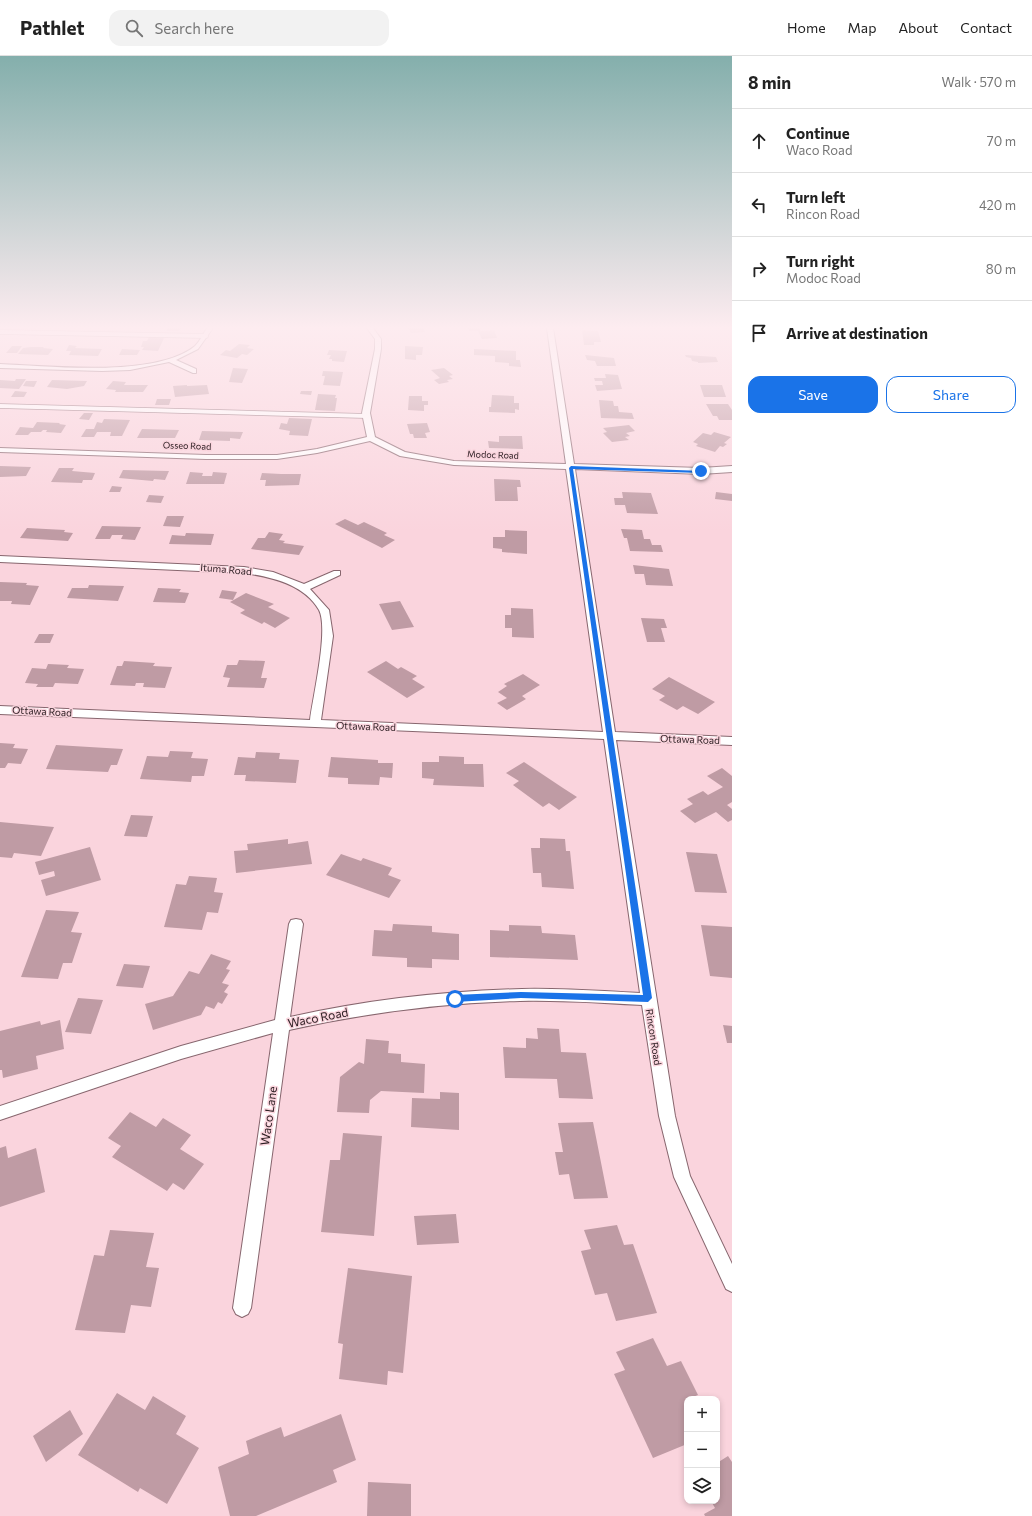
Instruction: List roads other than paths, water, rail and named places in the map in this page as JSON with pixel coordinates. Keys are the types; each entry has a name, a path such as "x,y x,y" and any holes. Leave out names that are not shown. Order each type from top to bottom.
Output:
{"street":[{"path":"370,396 367,416 372,438"},
{"name":"Rincon Road","path":"560,396 648,998 668,1116 682,1177 732,1283"},
{"name":"Modoc Road","path":"372,438 403,454 454,463 571,468 701,471 732,469"},
{"name":"Osseo Road","path":"0,450 206,457 277,457 317,451 372,438"},
{"name":"Ituma Road","path":"0,559 244,570 270,574 304,588 324,610 328,636 315,723"},
{"path":"304,588 337,573"},
{"name":"Ottawa Road","path":"0,710 732,740"},
{"name":"Waco Lane","path":"242,1308 296,924"},
{"name":"Waco Road","path":"0,1113 182,1052 282,1025 364,1009 455,999 521,995 648,998"}],"lane":[{"path":"0,406 367,416"}]}
